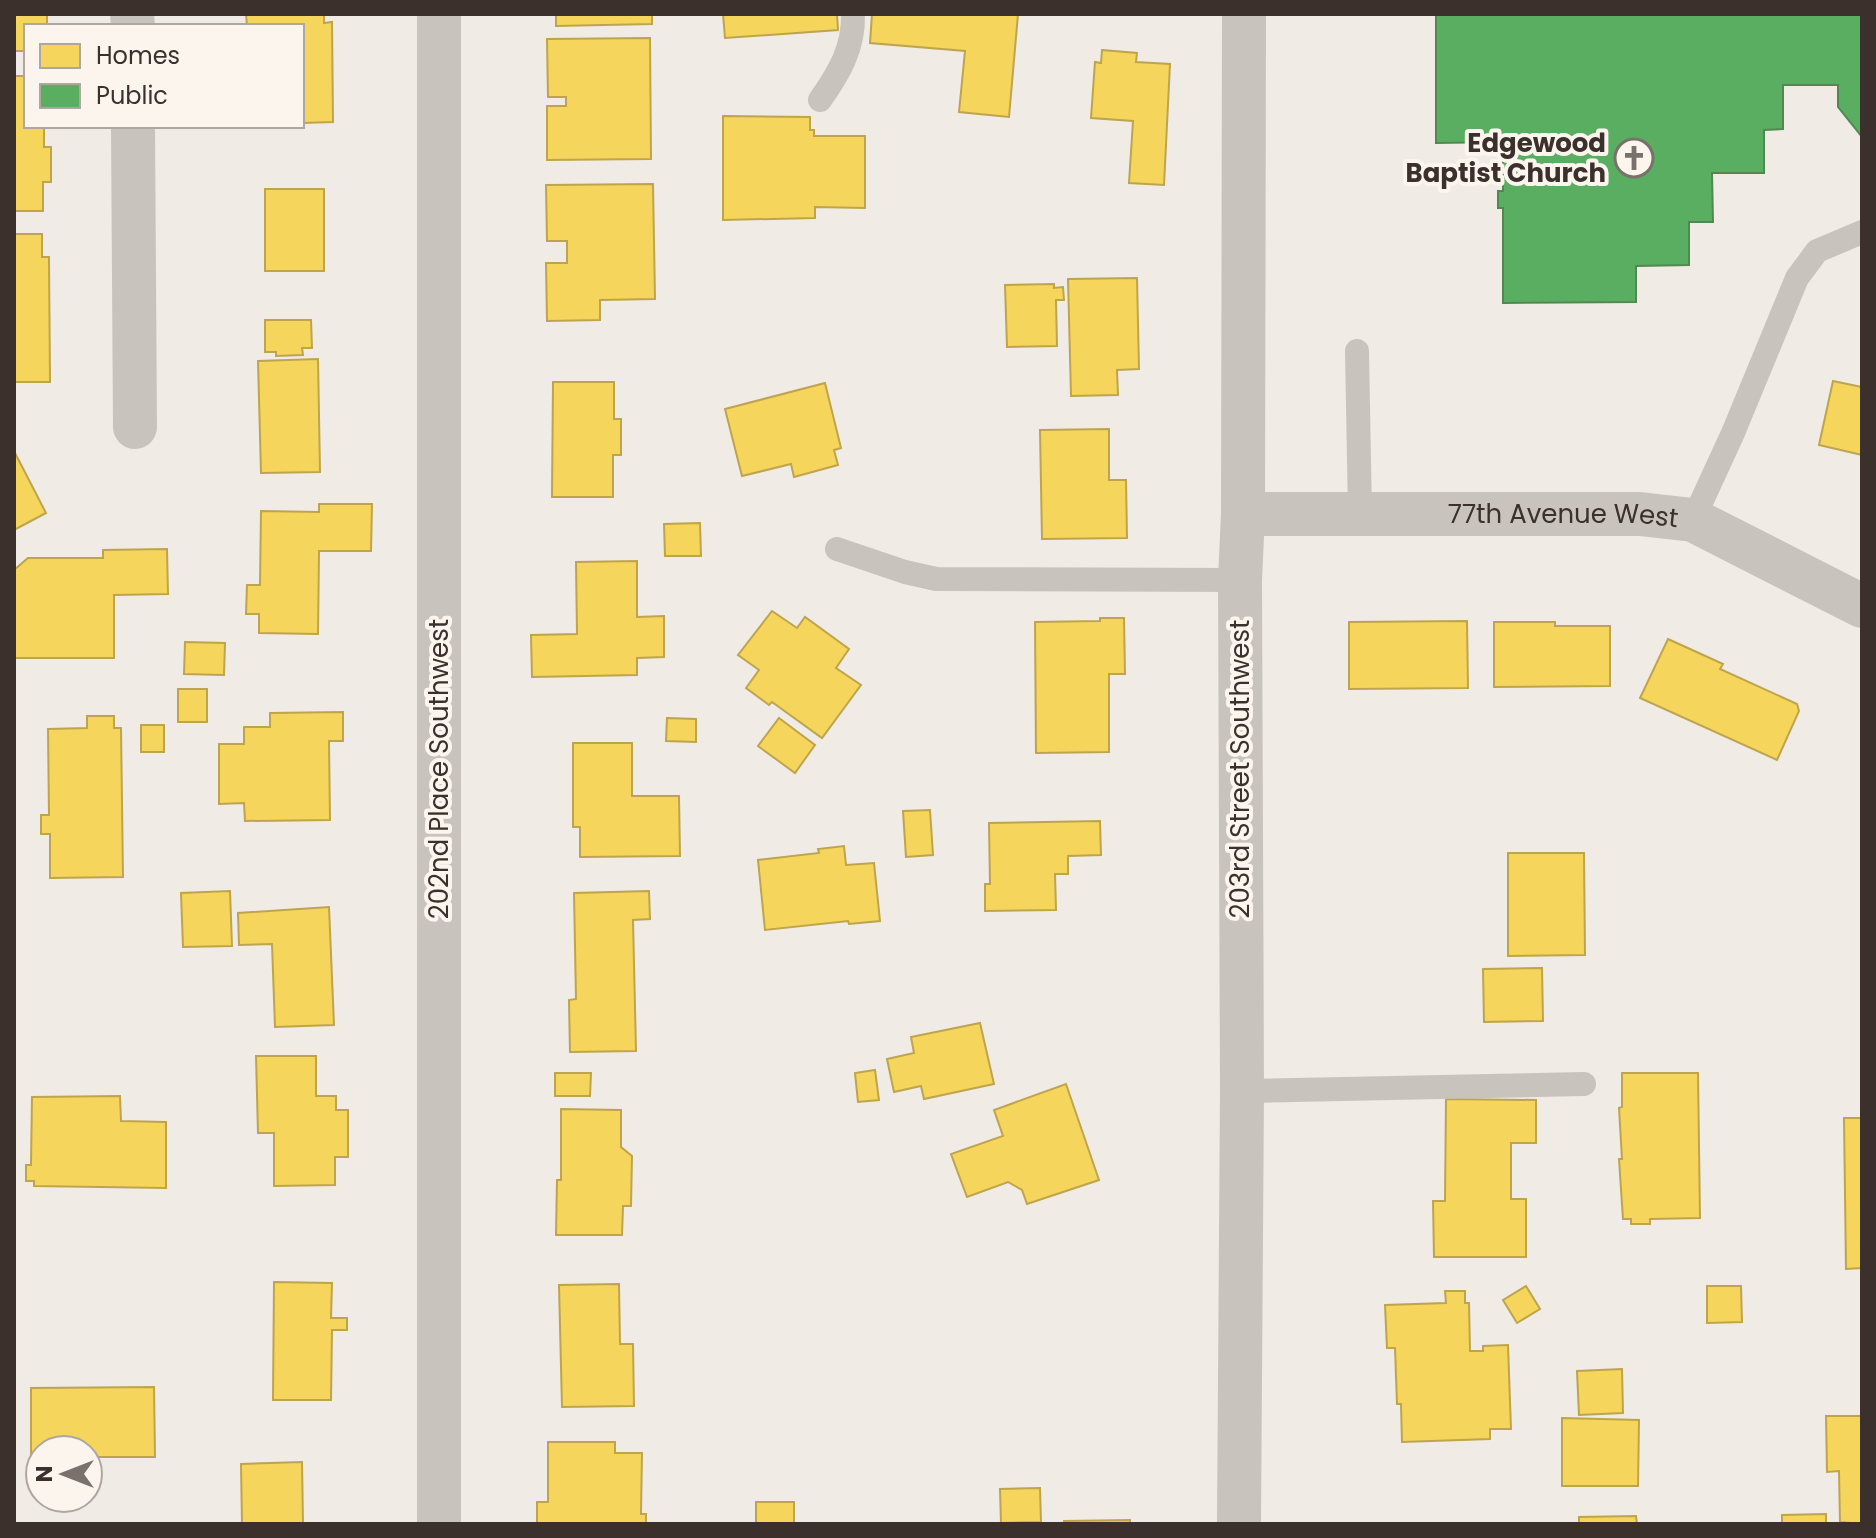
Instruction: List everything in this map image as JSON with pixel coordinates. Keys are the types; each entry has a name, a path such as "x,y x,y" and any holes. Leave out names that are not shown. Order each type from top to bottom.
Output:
{"street":[{"name":"202nd Place Southwest","path":"439,14 439,1524"},
{"name":"203rd Street Southwest","path":"1239,1524 1244,14"},
{"path":"133,128 135,427"},
{"name":"77th Avenue West","path":"1243,514 1640,514 1693,520 1862,606"}],"lane":[{"path":"820,100 842,70 853,30 853,14"},
{"path":"1693,520 1797,278 1817,251 1862,232"},
{"path":"1357,351 1360,514"},
{"path":"837,549 936,579 1240,580"},
{"path":"1242,1091 1584,1084"}],"building: Homes":[{"path":"14,14 47,14 47,24 24,24 24,51 14,51"},
{"path":"246,14 324,14 324,23 332,22 333,122 304,123 304,24 247,24"},
{"path":"556,14 652,14 652,24 556,26"},
{"path":"723,14 837,14 838,30 725,38"},
{"path":"872,14 1018,14 1009,117 959,112 965,51 870,43"},
{"path":"650,38 651,159 547,160 547,106 566,106 566,97 548,97 547,39"},
{"path":"1102,50 1137,53 1136,62 1170,64 1164,185 1129,183 1133,121 1091,118 1095,62 1101,63"},
{"path":"14,76 24,76 24,128 44,128 44,147 51,147 51,182 43,182 43,211 14,211"},
{"path":"723,116 810,117 810,130 814,130 814,136 865,136 865,208 815,207 815,218 723,220"},
{"path":"653,184 655,299 600,300 600,320 547,321 546,263 567,263 567,241 547,241 546,185"},
{"path":"265,189 324,189 324,271 265,271"},
{"path":"14,234 42,234 42,257 49,257 50,382 14,382"},
{"path":"1137,278 1139,369 1117,370 1118,395 1071,396 1068,279"},
{"path":"1054,284 1054,288 1063,287 1064,300 1056,300 1057,346 1007,347 1005,285"},
{"path":"265,320 311,320 312,348 302,348 303,355 276,356 276,352 265,352"},
{"path":"318,359 320,472 261,473 258,361"},
{"path":"1833,381 1862,387 1862,455 1819,445"},
{"path":"553,382 614,382 614,419 621,419 621,455 613,455 613,497 552,497"},
{"path":"825,383 841,448 834,450 838,465 794,477 791,464 742,476 725,409"},
{"path":"1109,429 1109,480 1126,480 1127,538 1042,539 1040,430"},
{"path":"14,451 46,513 14,530"},
{"path":"319,504 372,504 371,551 319,551 318,634 259,633 259,614 246,614 247,585 260,585 261,511 319,512"},
{"path":"700,523 701,556 665,556 664,524"},
{"path":"167,549 168,594 114,595 114,658 14,658 14,570 28,558 103,558 103,550"},
{"path":"637,561 637,617 664,616 664,657 637,658 637,675 532,677 531,635 577,634 576,562"},
{"path":"772,611 797,628 805,617 849,649 836,668 861,685 822,738 772,702 769,705 746,688 759,670 738,655"},
{"path":"1100,618 1124,618 1125,674 1109,674 1109,752 1036,753 1035,622 1100,621"},
{"path":"1467,621 1468,688 1349,689 1349,622"},
{"path":"1494,622 1610,626 1610,686 1494,687"},
{"path":"1668,639 1723,664 1720,669 1797,704 1799,711 1777,760 1640,698"},
{"path":"185,642 225,643 224,675 184,674"},
{"path":"178,689 207,689 207,722 178,722"},
{"path":"343,712 343,741 329,741 330,820 245,821 244,803 219,804 219,744 244,744 244,727 270,727 270,713"},
{"path":"87,716 114,716 114,728 121,728 123,877 50,878 50,834 41,834 41,815 49,815 48,729 87,728"},
{"path":"667,718 696,719 696,742 666,741"},
{"path":"779,718 815,745 795,773 758,746"},
{"path":"141,725 164,725 164,752 141,752"},
{"path":"573,743 632,743 632,796 679,796 680,856 580,857 580,827 573,827"},
{"path":"930,810 933,855 906,857 903,811"},
{"path":"1100,821 1101,855 1068,856 1068,874 1055,874 1056,910 985,911 985,884 990,884 989,823"},
{"path":"844,846 846,865 874,863 880,921 849,924 848,921 765,930 758,860 819,853 818,849"},
{"path":"1508,853 1584,853 1585,955 1508,956"},
{"path":"230,891 232,946 183,947 181,893"},
{"path":"649,891 650,919 633,920 636,1051 570,1052 569,1000 576,999 574,893"},
{"path":"329,907 334,1025 275,1027 272,944 239,945 238,913"},
{"path":"1542,968 1543,1021 1484,1022 1483,969"},
{"path":"980,1023 994,1084 924,1099 921,1086 894,1092 887,1059 914,1053 911,1037"},
{"path":"256,1056 316,1056 316,1096 336,1096 336,1110 348,1110 348,1157 335,1157 335,1185 274,1186 274,1133 258,1133"},
{"path":"875,1070 879,1100 858,1102 855,1073"},
{"path":"555,1073 591,1073 590,1096 555,1096"},
{"path":"1622,1073 1698,1073 1700,1218 1650,1219 1650,1224 1631,1224 1631,1219 1623,1219 1619,1159 1622,1159 1619,1108 1622,1107"},
{"path":"1066,1084 1099,1180 1027,1204 1022,1190 1008,1182 967,1197 951,1154 1003,1136 994,1110"},
{"path":"120,1096 121,1121 166,1122 166,1188 34,1186 34,1181 26,1181 26,1165 31,1165 32,1097"},
{"path":"1446,1099 1536,1100 1536,1143 1511,1143 1511,1199 1526,1199 1526,1257 1434,1257 1433,1201 1445,1201"},
{"path":"561,1109 621,1110 621,1147 632,1156 631,1206 623,1206 622,1235 556,1235 557,1180 561,1180"},
{"path":"1844,1118 1862,1118 1862,1268 1846,1269"},
{"path":"274,1282 332,1283 331,1318 347,1318 347,1330 332,1330 331,1400 273,1400"},
{"path":"619,1284 620,1344 633,1344 634,1406 562,1407 559,1285"},
{"path":"1526,1286 1540,1309 1517,1323 1503,1300"},
{"path":"1707,1286 1741,1286 1742,1322 1707,1323"},
{"path":"1445,1291 1465,1291 1465,1303 1469,1303 1470,1351 1483,1351 1483,1346 1508,1345 1511,1429 1490,1429 1490,1439 1402,1442 1395,1348 1387,1348 1385,1305 1446,1303"},
{"path":"1622,1369 1623,1413 1579,1415 1577,1371"},
{"path":"154,1387 155,1457 104,1457 104,1434 31,1434 31,1388"},
{"path":"1826,1416 1862,1416 1862,1524 1840,1522 1839,1471 1827,1472"},
{"path":"1562,1418 1639,1420 1638,1486 1562,1486"},
{"path":"548,1442 615,1442 615,1453 642,1453 641,1514 646,1514 646,1524 537,1524 537,1502 548,1502"},
{"path":"302,1462 303,1524 242,1524 241,1464"},
{"path":"1040,1488 1041,1522 1001,1523 1000,1489"},
{"path":"756,1502 794,1502 794,1524 756,1524"},
{"path":"1826,1514 1826,1524 1782,1524 1782,1515"},
{"path":"1636,1516 1637,1524 1579,1524 1579,1517"},
{"path":"1130,1520 1130,1524 1064,1524 1064,1521"}],"building: Public":[{"name":"Edgewood Baptist Church","path":"1436,14 1862,14 1862,137 1838,107 1838,85 1783,85 1783,129 1764,130 1764,173 1712,173 1713,222 1689,222 1689,265 1636,266 1636,302 1503,303 1503,208 1498,208 1498,191 1503,191 1503,142 1436,143"}],"place":[{"name":"Edgewood Baptist Church","path":"1634,158"}]}
